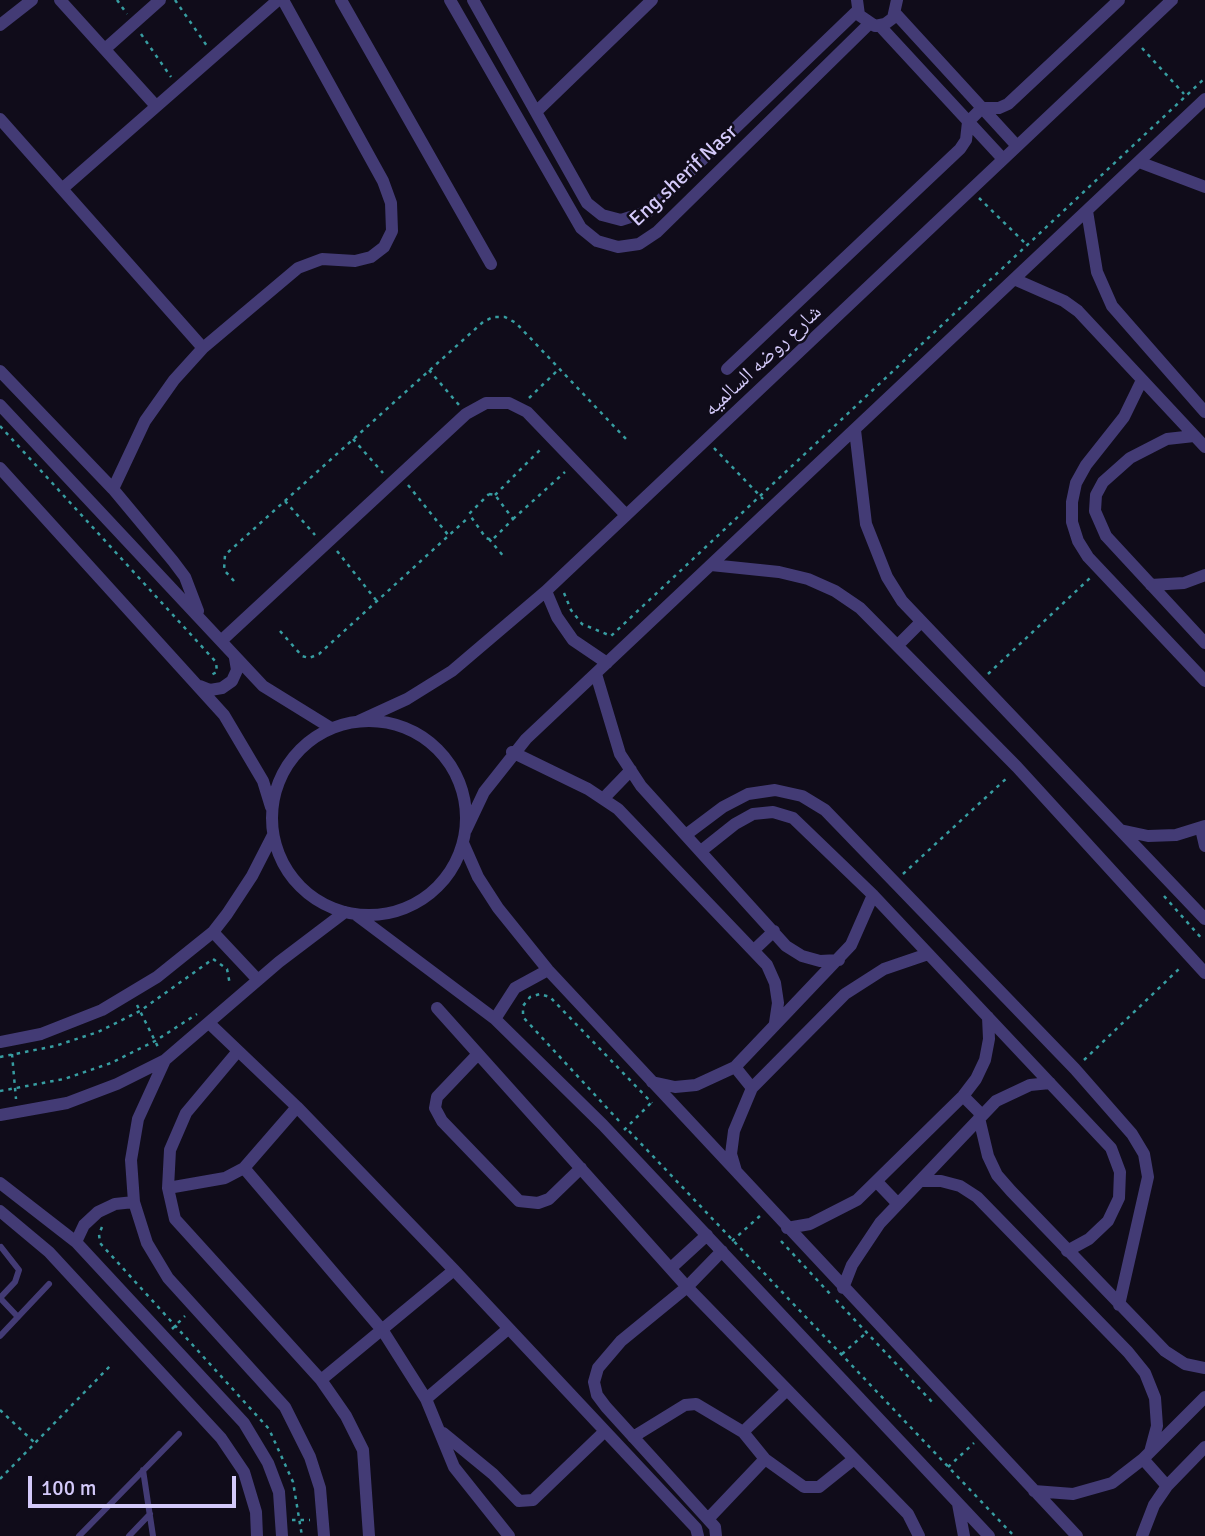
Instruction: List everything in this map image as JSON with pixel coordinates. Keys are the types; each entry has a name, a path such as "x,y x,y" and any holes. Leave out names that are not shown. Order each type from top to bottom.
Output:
{"street":[{"path":"0,26 32,0"},
{"path":"60,0 156,106"},
{"path":"105,49 160,0"},
{"path":"62,189 281,0 383,181 391,203 392,231 384,247 371,257 355,261 322,259 298,268 204,348 173,380 145,421 113,489"},
{"path":"341,0 491,264"},
{"name":"Eng.sherif Nasr","path":"450,0 580,228 597,241 618,247 639,244 657,232 874,25 890,22 896,14"},
{"path":"473,0 587,203 602,215 631,219 649,211 856,3 1003,159"},
{"path":"537,111 651,0"},
{"path":"897,0 896,14 1017,146"},
{"path":"727,369 960,149 966,139 968,122 982,108 994,109 1008,104 1119,0"},
{"name":"شارع روضه السالميه","path":"359,721 407,699 452,671 546,592 1172,0"},
{"path":"465,27 483,16"},
{"path":"0,1115 18,1114 67,1103 117,1084 165,1060 258,980 350,913 390,912 423,899 441,884 454,865 466,830 484,792 513,752 1200,103"},
{"path":"0,119 204,348"},
{"path":"1139,162 1205,187"},
{"path":"1087,211 1097,272 1112,306 1205,412"},
{"path":"1014,279 1064,300 1078,311 1205,447"},
{"path":"0,371 113,489 185,577 198,615"},
{"path":"1142,380 1124,417 1076,482 1072,522 1078,541 1099,569 1205,681"},
{"path":"221,641 466,414 486,403 509,403 519,407 626,515"},
{"path":"0,405 263,686 331,728"},
{"path":"855,430 862,496 875,551 887,577 920,623 1205,919"},
{"path":"1194,436 1167,439 1148,446 1116,469 1103,482 1096,495 1095,511 1106,537 1205,643"},
{"path":"0,468 199,685 245,747 263,781 271,809 272,835 290,876 306,892 350,913 495,1019 616,1139 989,1536"},
{"path":"711,565 779,572 808,579 835,591 860,608 1017,768 1205,973"},
{"path":"1151,585 1184,583 1205,575"},
{"path":"546,592 556,617 569,634 583,649 607,663"},
{"path":"898,645 920,623"},
{"path":"199,685 210,690 222,688 232,681 237,670 235,658"},
{"path":"596,674 620,754 641,786 786,946 802,956 820,961 839,960"},
{"path":"271,809 277,784 290,761 308,742 331,728 359,721 397,726 415,732 439,750 459,782 465,801 466,830"},
{"path":"513,752 618,809 767,965 775,983 778,1003 775,1023"},
{"path":"603,799 631,771"},
{"path":"687,834 723,807 748,794 775,790 802,796 825,810 1074,1069 1132,1134 1144,1154 1148,1177 1119,1304"},
{"path":"701,851 735,824 753,814 773,813 793,818 873,895 1111,1148 1120,1172 1119,1198 1108,1221 1089,1238 1067,1251"},
{"path":"1120,830 1147,836 1176,835 1203,827 1205,846"},
{"path":"5,1041 41,1034 102,1010 157,976 212,932 246,886 272,835"},
{"path":"463,843 478,877 498,908 548,970 654,1084 675,1087 696,1085 735,1067 839,960 860,929 873,895"},
{"path":"754,950 774,931"},
{"path":"212,932 258,980"},
{"path":"737,1174 731,1154 734,1131 752,1088 854,987 884,969 928,954"},
{"path":"495,1019 515,988 548,970"},
{"path":"437,1008 687,1287 908,1514 919,1536"},
{"path":"782,1232 834,1214 877,1182 963,1096 976,1079 985,1060 989,1039 988,1017"},
{"path":"210,1024 296,1107 454,1270 696,1528 698,1536"},
{"path":"238,1051 186,1113 170,1150 168,1188 174,1219 321,1380 346,1416 363,1450 369,1536"},
{"path":"478,1054 439,1093 435,1108 442,1121 520,1202 538,1203 549,1199 580,1168"},
{"path":"165,1060 138,1119 131,1160 134,1202 146,1242 168,1278 285,1407 310,1457 320,1488 324,1536"},
{"path":"735,1067 752,1088"},
{"path":"641,1070 737,1174 782,1232 843,1288 871,1328 977,1440 1034,1491 1077,1536"},
{"path":"843,1288 864,1243 980,1117 1012,1091 1050,1083"},
{"path":"963,1096 980,1117 988,1156 997,1175 1165,1351 1185,1364 1205,1368"},
{"path":"168,1188 225,1178 244,1168 296,1107"},
{"path":"244,1168 383,1331 426,1399 454,1467 509,1536"},
{"path":"921,1181 951,1183 977,1197 1128,1352 1145,1373 1155,1398 1157,1426 1147,1456"},
{"path":"877,1182 898,1204"},
{"path":"0,1183 76,1242 244,1423 268,1463 279,1492 282,1536"},
{"path":"76,1242 84,1225 98,1212 115,1204 134,1202"},
{"path":"0,1211 49,1252 221,1438 244,1472 256,1512 257,1536"},
{"path":"671,1268 707,1235"},
{"path":"716,1536 715,1527 597,1395 594,1382 598,1368 621,1341 687,1287 722,1251"},
{"path":"321,1380 454,1270"},
{"path":"426,1399 508,1328"},
{"path":"743,1432 787,1390"},
{"path":"1034,1491 1073,1494 1112,1483 1147,1456 1205,1397"},
{"path":"633,1437 685,1405 696,1404 743,1432 765,1459 804,1487 819,1487 854,1459"},
{"path":"440,1431 493,1474 519,1501 533,1500 605,1431"},
{"path":"1142,1536 1154,1505 1167,1486 1205,1447"},
{"path":"1147,1456 1167,1486"},
{"path":"708,1519 765,1459"},
{"path":"1188,1463 1205,1465"},
{"path":"958,1503 964,1536"}],"lane":[{"path":"1,1247 19,1270 15,1282 0,1298 18,1317"},
{"path":"0,1336 49,1284"},
{"path":"79,1536 179,1434"},
{"path":"144,1470 153,1536"},
{"path":"128,1536 150,1514"}],"path":[{"path":"117,0 178,87"},
{"path":"175,0 214,56"},
{"path":"1132,38 1186,96 1200,103"},
{"path":"565,587 567,603 575,617 590,629 611,636 759,494 1205,78"},
{"path":"972,191 1038,256"},
{"path":"234,581 224,570 225,555 483,322 493,317 505,317 516,323 626,439"},
{"path":"519,407 559,369"},
{"path":"429,370 466,414"},
{"path":"0,426 216,662 218,668 215,674 204,673"},
{"path":"353,439 395,478 449,536"},
{"path":"505,558 470,517 470,510 486,496 495,495 552,439"},
{"path":"707,441 772,508"},
{"path":"489,540 494,539 575,463"},
{"path":"495,495 513,519"},
{"path":"285,501 326,542 377,601"},
{"path":"280,631 302,656 314,657 470,517"},
{"path":"978,684 1099,569"},
{"path":"893,883 1017,768"},
{"path":"1074,1069 1191,957"},
{"path":"0,1057 76,1040 140,1011 213,959 227,969 229,990"},
{"path":"130,993 165,1060"},
{"path":"661,1112 550,997 535,995 527,1001 523,1017 1014,1536"},
{"path":"0,1091 88,1072 155,1041 203,1010"},
{"path":"5,1041 12,1055 18,1114"},
{"path":"616,1139 652,1102"},
{"path":"722,1251 764,1212 768,1226"},
{"path":"105,1222 99,1234 100,1243 245,1399 269,1429 293,1482 302,1536"},
{"path":"782,1232 871,1328 934,1404"},
{"path":"163,1336 195,1307"},
{"path":"830,1366 871,1328"},
{"path":"0,1479 112,1364"},
{"path":"232,1410 245,1399"},
{"path":"0,1410 35,1443"},
{"path":"936,1480 977,1440 981,1453"},
{"path":"282,1521 324,1520"}]}
